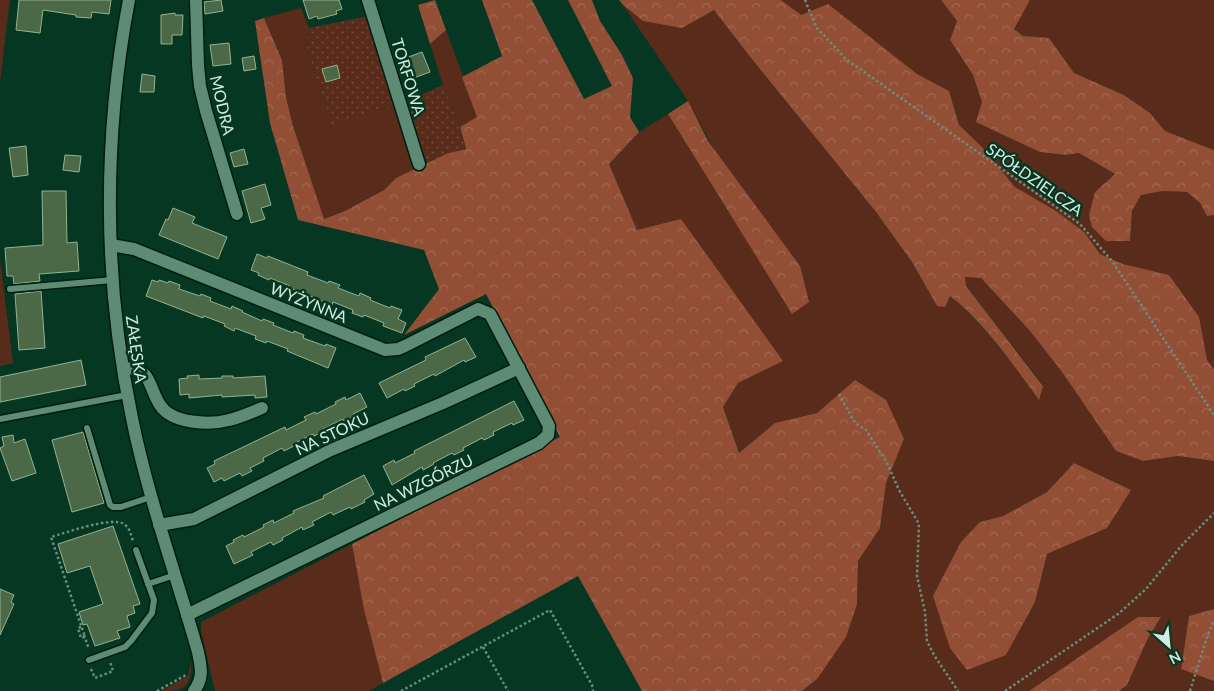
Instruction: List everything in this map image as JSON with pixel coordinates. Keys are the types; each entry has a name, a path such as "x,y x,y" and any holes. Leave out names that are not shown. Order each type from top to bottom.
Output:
{"street":[{"name":"ZAŁĘSKA","path":"129,0 113,118 110,187 113,280 127,396 151,497 188,615 202,670 198,689"},
{"name":"MODRA","path":"196,0 200,86 237,214"},
{"name":"TORFOWA","path":"368,0 419,164"},
{"name":"WYŻYNNA","path":"111,245 134,249 385,350 398,349 478,309 490,314"},
{"name":"NA WZGÓRZU","path":"188,615 539,443 548,435 549,426 490,314"},
{"path":"123,368 137,369 144,373 150,381 160,405 164,410 179,419 203,422 227,420 262,408"},
{"name":"NA STOKU","path":"160,525 194,520 331,450 443,403 519,368"}],"lane":[{"path":"10,289 113,280"},
{"path":"0,418 127,396"},
{"path":"87,428 110,505 121,507 151,497"},
{"path":"89,660 122,648 132,641 154,608 154,600 136,550"},
{"path":"148,584 175,575"}],"path":[{"name":"SPÓŁDZIELCZA","path":"805,0 816,27 847,60 1080,224 1112,261 1214,415"},
{"path":"839,394 855,424 866,430 887,463 899,490 919,524 917,576 925,612 927,641 958,691"},
{"path":"1006,691 1118,614 1146,589 1182,545 1214,512"},
{"path":"90,652 87,644 84,635 81,627 78,628 79,633 81,638 85,637 51,537 74,530 119,522 128,527 136,550"},
{"path":"401,691 550,610 592,685 593,691"},
{"path":"1190,691 1206,637 1214,620"},
{"path":"483,647 508,691"},
{"path":"157,691 186,675 188,668"}],"shaded area":[{"path":"0,0 10,0 0,82"},
{"path":"781,0 941,0 957,21 950,40 973,75 982,102 1066,155 1079,153 1116,175 1095,192 1130,241 1132,211 1141,195 1163,191 1187,192 1200,203 1207,216 1214,215 1214,369 1207,361 1202,342 1137,268 1100,254 1083,232 1056,211 1015,187 982,147 959,125 949,91 801,15"},
{"path":"1030,0 1214,0 1214,150 1165,131 1150,113 1124,95 1074,73 1049,39 1023,36 1014,29"},
{"path":"623,5 643,21 714,9 751,58 876,212 912,262 937,306 950,296 963,307 997,344 1038,399 1043,385 966,286 964,277 981,278 1030,331 1062,372 1116,451 1143,461 1178,456 1214,461 1214,609 1189,616 1181,669 1214,681 1214,691 1119,691 1127,685 1148,638 1161,617 1078,659 1029,691 802,691 817,679 857,604 858,561 880,528 886,483 904,439 855,380 817,413 775,423 739,453 723,407 738,383 783,360 637,230 609,164 639,132 668,114 792,313 712,146 688,101","holes":["1074,463 1130,490 1107,528 1047,554 1035,602 1006,655 980,522 1003,516 1047,492"]},
{"path":"301,8 309,28 307,49 331,124 396,105 415,169 396,178 384,190 345,211 323,219 293,126 286,97 282,59 264,18"},
{"path":"369,16 396,105 331,125 307,49 309,28"},
{"path":"446,30 478,117 460,127 443,85 430,44"},
{"path":"443,85 460,127 466,149 448,153 427,163 405,102"},
{"path":"0,260 13,363 0,366"},
{"path":"352,544 364,610 383,683 369,691 215,691 201,631 201,622"},
{"path":"191,662 188,682 185,686 178,690 161,691 188,676"}],"green space":[{"path":"435,0 446,30 430,44 418,5"},
{"path":"482,0 532,0 584,99 612,86 568,0 592,0 600,21 622,55 633,78 630,117 639,132 609,164 637,230 681,219 783,361 738,383 723,407 739,453 775,423 817,413 855,380 886,400 904,439 886,483 880,528 858,561 857,604 846,637 817,679 802,691 642,691 578,576 383,683 364,610 352,544 560,437 486,294 404,335 439,289 424,250 298,220 270,123 255,21 264,18 282,60 286,97 293,126 324,219 345,211 384,190 396,178 448,153 466,149 460,127 477,117 462,77 502,56"},
{"path":"619,0 781,0 801,15 828,4 917,74 949,91 959,125 982,147 1015,187 1056,211 1084,232 1100,254 1123,264 1169,275 1199,317 1207,360 1214,369 1214,461 1178,456 1143,461 1116,451 1062,372 1030,331 981,278 965,277 966,286 1043,386 1039,400 998,345 963,307 950,296 945,307 937,306 912,262 876,212 714,10 682,28 643,21"},
{"path":"941,0 1030,0 1014,29 1023,36 1049,38 1074,73 1124,95 1150,113 1165,131 1214,150 1214,215 1207,216 1200,203 1187,192 1163,191 1141,195 1132,211 1130,241 1106,241 1092,227 1089,215 1095,192 1115,174 1079,153 1066,155 1040,152 976,122 982,102 973,75 950,40 957,21"},
{"path":"688,101 708,141 800,266 809,302 792,314 668,114"},
{"path":"1074,463 1131,490 1107,528 1047,554 1035,602 1006,655 967,670 950,648 933,596 961,542 980,522 1003,516 1047,492"},
{"path":"1214,609 1214,681 1181,669 1189,616"},
{"path":"1138,617 1161,617 1148,638 1127,685 1119,691 1029,691"}],"building":[{"path":"19,0 111,0 109,14 92,12 91,18 43,10 40,33 16,30"},
{"path":"221,0 223,11 205,14 204,2"},
{"path":"303,0 339,0 342,9 336,11 337,14 318,19 317,16 309,19"},
{"path":"175,13 175,15 183,15 182,35 172,35 172,44 161,44 161,15"},
{"path":"229,43 231,64 213,66 210,45"},
{"path":"422,52 430,72 411,79 403,59"},
{"path":"254,56 256,69 244,71 242,58"},
{"path":"337,65 340,78 326,82 322,69"},
{"path":"142,74 155,76 154,92 140,92"},
{"path":"26,146 28,175 13,177 9,148"},
{"path":"244,149 248,164 234,167 230,153"},
{"path":"65,155 81,156 79,172 63,170"},
{"path":"265,184 271,205 261,208 265,219 251,223 242,191"},
{"path":"42,191 66,191 67,243 77,242 79,271 39,274 40,281 14,284 13,276 7,276 5,248 43,245"},
{"path":"173,208 195,217 192,223 227,237 218,259 159,235"},
{"path":"257,254 267,258 268,256 308,272 307,275 328,283 329,281 340,285 338,288 359,296 360,293 371,298 370,300 390,308 391,306 402,310 398,319 406,323 402,333 383,326 384,323 364,315 363,317 352,313 353,310 333,302 332,305 290,288 290,286 258,275 259,273 251,270"},
{"path":"152,280 168,283 169,281 180,285 179,289 200,296 201,294 211,298 210,301 231,309 232,306 262,321 263,319 293,333 294,331 304,335 303,338 336,348 328,368 287,351 288,349 267,341 266,343 255,339 256,336 235,328 234,331 224,326 225,324 204,316 203,318 146,296"},
{"path":"41,291 45,348 19,350 15,294"},
{"path":"465,338 476,357 465,362 464,360 435,376 434,374 414,384 415,386 405,391 404,389 387,398 379,383 426,360 425,357"},
{"path":"81,360 86,385 0,402 0,377"},
{"path":"199,375 199,379 222,378 222,376 233,376 233,378 265,376 267,397 255,398 255,395 222,397 222,395 189,398 189,394 180,395 179,379"},
{"path":"360,393 367,407 353,414 354,416 344,421 343,419 314,436 313,434 293,444 294,446 284,451 282,448 263,458 264,461 250,468 252,471 242,476 240,473 224,481 222,478 214,482 207,468 215,464 214,461 285,427 286,430 306,420 304,417 315,412 316,414 345,397 346,400"},
{"path":"514,401 524,420 513,425 512,423 493,432 494,435 484,440 482,438 463,448 464,450 454,455 452,453 423,470 422,467 392,485 383,466 394,460 395,463 415,453 414,451"},
{"path":"83,432 104,503 72,512 52,440"},
{"path":"13,435 14,443 25,439 36,473 12,481 0,448 4,446 2,437"},
{"path":"364,475 374,494 364,500 365,502 333,515 331,512 312,522 314,525 303,530 302,527 273,545 271,542 251,552 253,555 234,564 226,546 234,542 233,540 264,527 263,525 273,520 274,523 294,513 293,511 324,498 323,496"},
{"path":"113,526 140,604 133,606 135,613 127,616 130,627 117,631 120,638 95,646 87,624 83,625 79,612 103,604 90,566 67,573 58,544"},
{"path":"0,589 14,595 11,602 14,604 0,635"}]}
